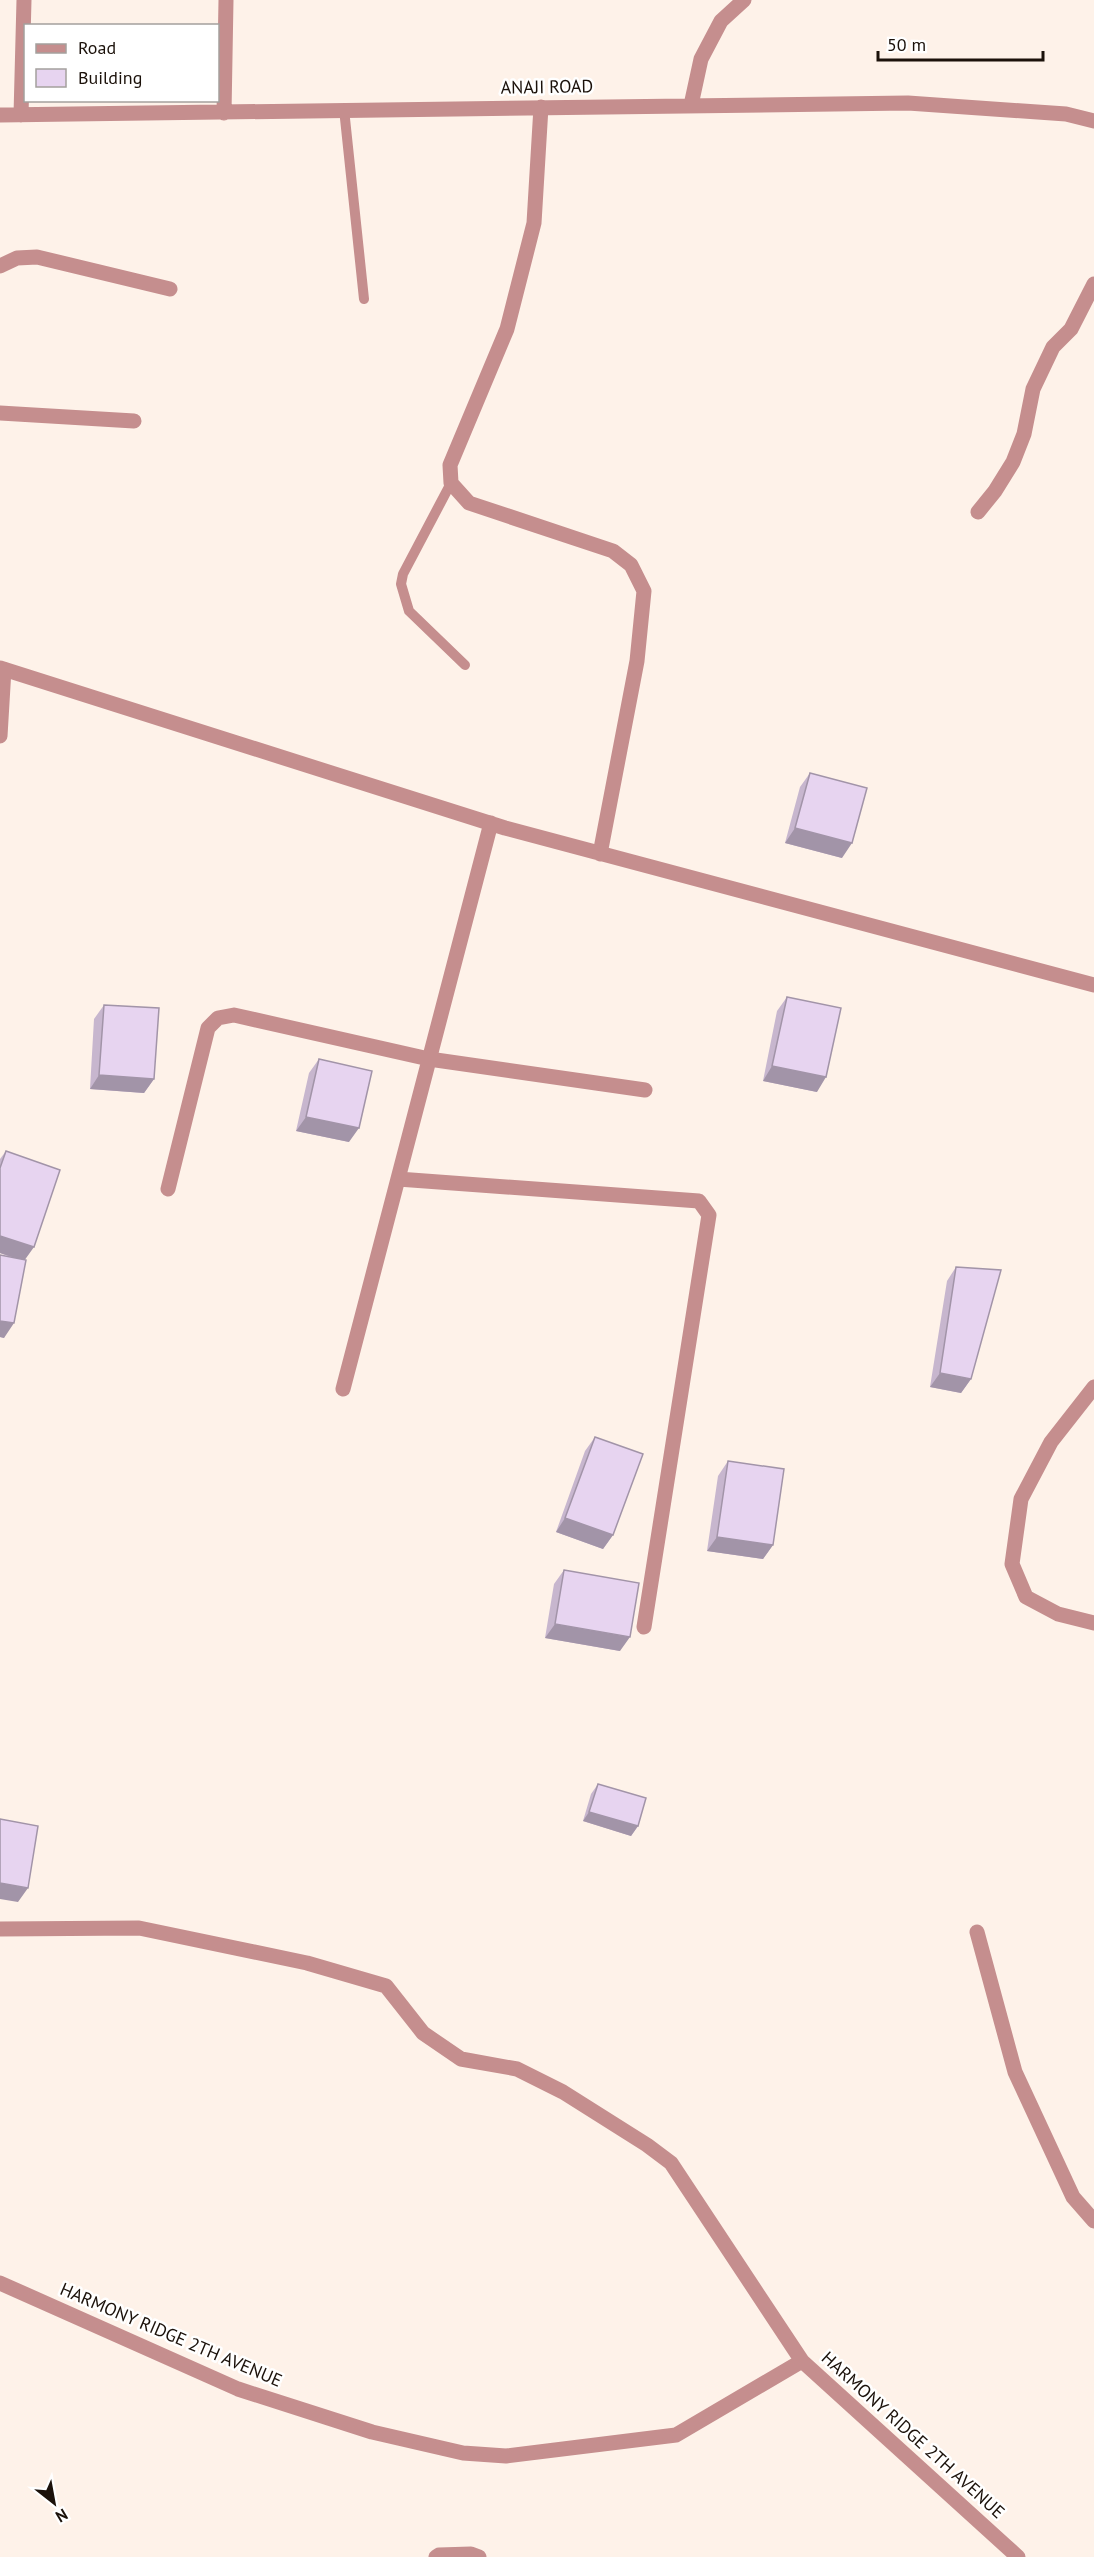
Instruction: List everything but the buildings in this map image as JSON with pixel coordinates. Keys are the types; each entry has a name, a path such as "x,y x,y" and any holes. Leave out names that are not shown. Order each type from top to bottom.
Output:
{"street":[{"path":"21,115 24,0"},
{"path":"224,113 226,0"},
{"path":"691,105 701,59 721,21 744,0"},
{"name":"ANAJI ROAD","path":"0,115 908,103 1066,114 1094,121"},
{"path":"541,107 534,223 507,328 450,465 452,483 469,503 613,551 632,565 644,591 637,661 600,854"},
{"path":"0,266 17,258 37,257 170,289"},
{"path":"978,512 995,491 1013,462 1024,434 1033,389 1053,347 1071,329 1094,284"},
{"path":"0,413 134,421"},
{"path":"0,736 2,669 491,823 1094,985"},
{"path":"343,1389 491,823"},
{"path":"168,1189 208,1028 218,1018 234,1015 429,1059 645,1090"},
{"path":"398,1179 699,1201 709,1215 644,1627"},
{"path":"1094,1387 1051,1442 1021,1499 1012,1564 1026,1597 1058,1614 1094,1623"},
{"path":"0,1929 139,1928 307,1963 386,1986 423,2033 461,2059 517,2069 563,2092 647,2145 671,2163 802,2361"},
{"path":"977,1932 1015,2072 1073,2197 1094,2221"},
{"name":"HARMONY RIDGE 2TH AVENUE","path":"0,2283 238,2389 372,2432 463,2453 506,2456 676,2435 802,2361 1018,2557"},
{"path":"436,2557 471,2554 479,2557"}],"lane":[{"path":"344,109 364,299"},
{"path":"452,483 403,574 401,584 408,611 465,665"}]}
